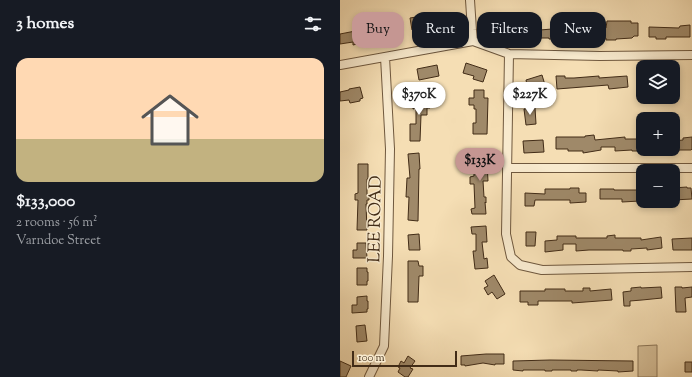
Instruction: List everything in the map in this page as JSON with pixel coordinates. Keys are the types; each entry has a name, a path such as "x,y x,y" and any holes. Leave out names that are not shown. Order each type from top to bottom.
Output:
{"street":[{"path":"470,0 473,41"},
{"path":"340,65 473,41 509,54 600,56 692,55"},
{"path":"509,54 506,234 511,257 520,265 542,270 692,267"},
{"name":"LEE ROAD","path":"369,377 384,346 385,331 390,149 385,57"},
{"path":"507,168 692,168"}],"shaded area":[{"path":"657,345 657,377 638,377 638,346"}],"building":[{"path":"410,18 412,18 412,30"},
{"path":"607,21 631,21 631,23 638,23 638,36 616,40 606,40"},
{"path":"690,25 690,37 666,37 666,39 656,39 656,37 649,37 649,27 679,28 680,26"},
{"path":"550,29 550,39 542,38 542,30"},
{"path":"352,32 352,42 340,44 340,34"},
{"path":"466,63 487,70 483,82 473,79 474,76 463,73"},
{"path":"437,65 439,76 419,80 417,69"},
{"path":"542,75 545,85 528,90 526,80"},
{"path":"556,76 574,78 599,76 599,78 627,76 628,87 609,89 608,85 557,89"},
{"path":"360,87 363,98 360,99 360,101 350,103 349,100 340,101 340,92"},
{"path":"474,90 484,90 484,98 488,98 487,134 473,134 473,123 476,123 476,109 474,109 474,105 469,105 469,98 474,98"},
{"path":"416,94 425,94 425,101 430,101 430,108 427,108 427,115 421,115 420,141 410,141 410,124 416,124 416,108 413,109 413,100 415,100"},
{"path":"535,108 536,124 526,125 524,109"},
{"path":"594,135 595,140 625,137 625,139 636,139 636,151 615,151 615,147 601,147 601,150 583,153 583,151 556,149 556,137"},
{"path":"692,137 691,150 680,150 680,140 683,140 683,138"},
{"path":"543,140 544,152 524,153 523,141"},
{"path":"477,149 488,149 488,181 483,181 484,197 486,197 486,214 472,214 471,209 475,208 474,184 470,184 470,177 474,176 474,171 476,171"},
{"path":"419,153 420,169 418,221 408,220 409,197 406,197 407,178 410,178 408,154"},
{"path":"358,164 368,164 367,195 369,195 369,200 367,200 366,204 367,230 357,230 358,200 355,200 355,194 358,193"},
{"path":"579,188 579,193 586,193 586,202 570,203 570,200 535,200 534,206 525,206 525,193 545,194 545,189"},
{"path":"680,188 691,188 692,199 680,200"},
{"path":"600,189 636,190 636,201 622,202 622,199 600,199"},
{"path":"486,226 487,242 482,242 484,259 487,258 488,268 475,269 473,251 476,251 476,234 472,234 471,227"},
{"path":"526,232 536,232 535,246 526,246"},
{"path":"419,234 420,250 409,250 408,235"},
{"path":"615,235 615,238 641,238 641,240 661,237 662,248 647,250 647,248 631,249 631,251 576,251 576,244 563,244 563,250 545,252 545,241 557,240 557,236 576,236 576,238 607,238 607,236"},
{"path":"692,238 692,250 673,250 672,239"},
{"path":"357,243 366,243 367,258 353,258 353,250 357,250"},
{"path":"408,261 418,261 419,266 423,266 423,276 419,276 418,302 408,302"},
{"path":"357,268 367,268 367,285 357,285"},
{"path":"494,275 505,294 497,299 492,292 488,295 484,288 488,286 485,281"},
{"path":"661,287 662,298 630,301 630,306 624,306 623,292 631,291 631,288"},
{"path":"675,287 692,287 692,297 685,298 686,312 676,312"},
{"path":"583,288 590,288 590,291 611,289 612,300 572,303 572,301 538,301 538,305 528,305 528,302 520,302 520,291 565,289 565,291 583,291"},
{"path":"367,296 367,312 352,313 352,305 357,305 357,297"},
{"path":"365,325 367,341 357,342 356,326"},
{"path":"504,354 504,364 495,365 483,363 465,366 461,365 461,356"},
{"path":"408,356 415,361 410,368 413,369 408,377 405,377 398,372 400,368 398,367 401,361 404,363"},
{"path":"340,361 351,366 346,377 340,377"},
{"path":"513,361 633,361 633,371 513,370"},
{"path":"685,362 692,362 692,372 685,372"}]}
